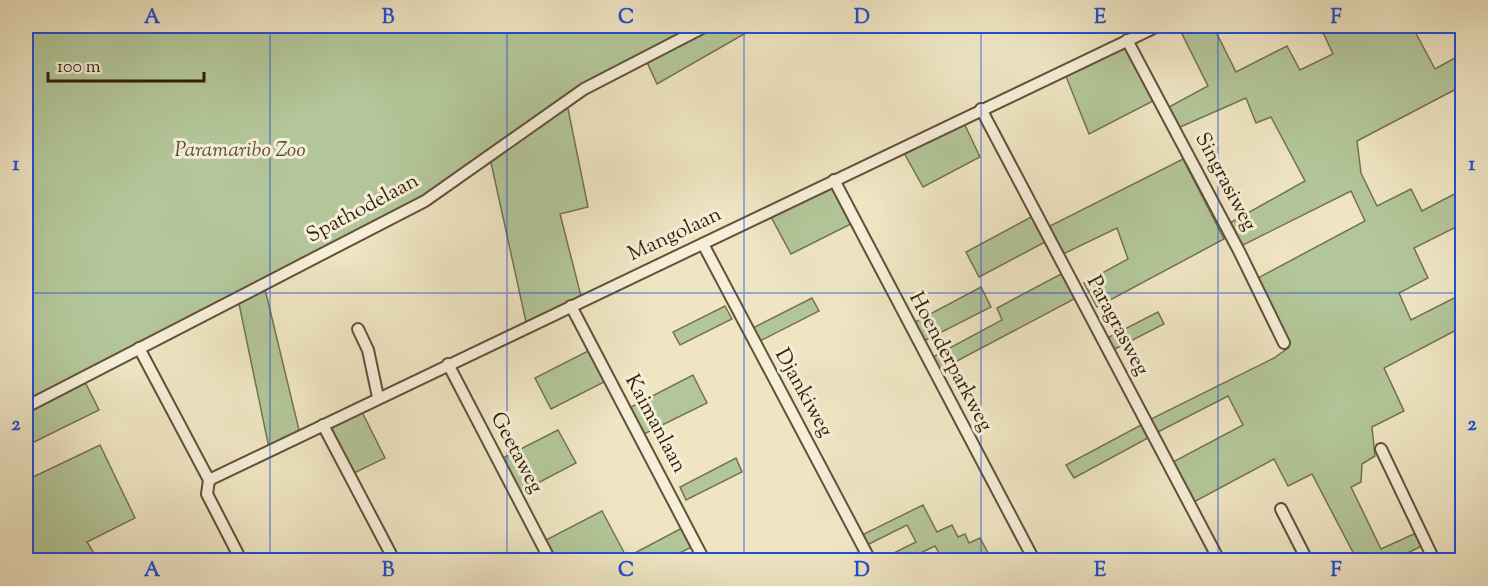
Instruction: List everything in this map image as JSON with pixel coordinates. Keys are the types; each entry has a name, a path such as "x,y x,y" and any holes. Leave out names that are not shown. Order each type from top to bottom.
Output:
{"street":[{"name":"Spathodelaan","path":"26,407 425,201 584,89 706,26"},
{"name":"Mangolaan","path":"209,480 378,397 1158,26"},
{"name":"Singrasiweg","path":"1127,40 1239,251 1284,344"},
{"name":"Paragrasweg","path":"981,109 1219,561"},
{"name":"Hoenderparkweg","path":"834,180 1034,561"},
{"name":"Djankiweg","path":"703,244 870,561"},
{"name":"Kaimanlaan","path":"572,306 704,561"},
{"path":"358,329 368,350 378,397"},
{"path":"139,348 209,480 207,494 241,561"},
{"name":"Geetaweg","path":"448,364 550,561"},
{"path":"323,425 393,561"},
{"path":"1381,449 1434,561"},
{"path":"1281,509 1307,561"}],"green space":[{"name":"Paramaribo Zoo","path":"26,26 698,26 587,83 424,198 26,401"},
{"path":"713,26 758,26 657,84 646,60"},
{"path":"1178,26 1213,26 1236,72 1287,46 1300,70 1333,54 1320,26 1412,26 1435,69 1462,54 1462,86 1357,141 1361,173 1377,206 1411,189 1422,211 1462,190 1462,224 1414,248 1428,278 1399,293 1411,320 1462,294 1462,327 1384,368 1404,411 1372,427 1375,456 1362,464 1361,482 1351,487 1381,549 1416,533 1422,546 1393,560 1357,560 1312,474 1288,486 1274,459 1192,503 1171,463 1243,425 1228,396 1156,433 1149,420 1274,358 1288,348 1256,279 1365,221 1351,191 1241,246 1228,224 1305,181 1271,117 1256,123 1246,98 1178,128 1167,108 1208,86"},
{"path":"1119,49 1125,49 1130,53 1155,100 1089,134 1065,74"},
{"path":"567,104 588,207 560,214 581,296 526,322 490,158"},
{"path":"964,123 980,157 923,187 903,151"},
{"path":"1183,159 1224,239 1097,307 1084,283 1128,259 1117,228 1061,255 1046,228"},
{"path":"831,186 851,224 791,254 770,215"},
{"path":"1033,216 1047,241 979,277 966,252"},
{"path":"1063,273 1076,298 938,371 931,358 1002,320 997,308"},
{"path":"264,285 300,434 269,448 238,299"},
{"path":"981,287 991,307 924,341 915,322"},
{"path":"812,298 819,311 758,342 751,329"},
{"path":"725,306 732,319 680,345 673,332"},
{"path":"1158,312 1164,324 1113,350 1107,338"},
{"path":"590,350 606,381 551,409 535,378"},
{"path":"693,375 707,403 642,435 629,408"},
{"path":"84,380 99,410 26,446 26,410"},
{"path":"361,410 385,458 354,473 332,435 333,427"},
{"path":"1141,425 1148,438 1074,478 1066,465"},
{"path":"558,430 576,463 519,493 501,459"},
{"path":"100,445 135,518 87,542 98,560 26,560 26,473 29,479"},
{"path":"736,458 742,472 686,500 680,487"},
{"path":"923,505 937,532 952,525 958,537 965,534 969,543 980,538 992,560 943,560 935,546 906,560 880,560 916,542 907,525 867,545 862,535"},
{"path":"602,511 627,558 621,560 554,560 544,541"},
{"path":"682,528 692,547 665,560 632,560 629,556"}],"waterway":[{"path":"26,550 31,560"}]}
